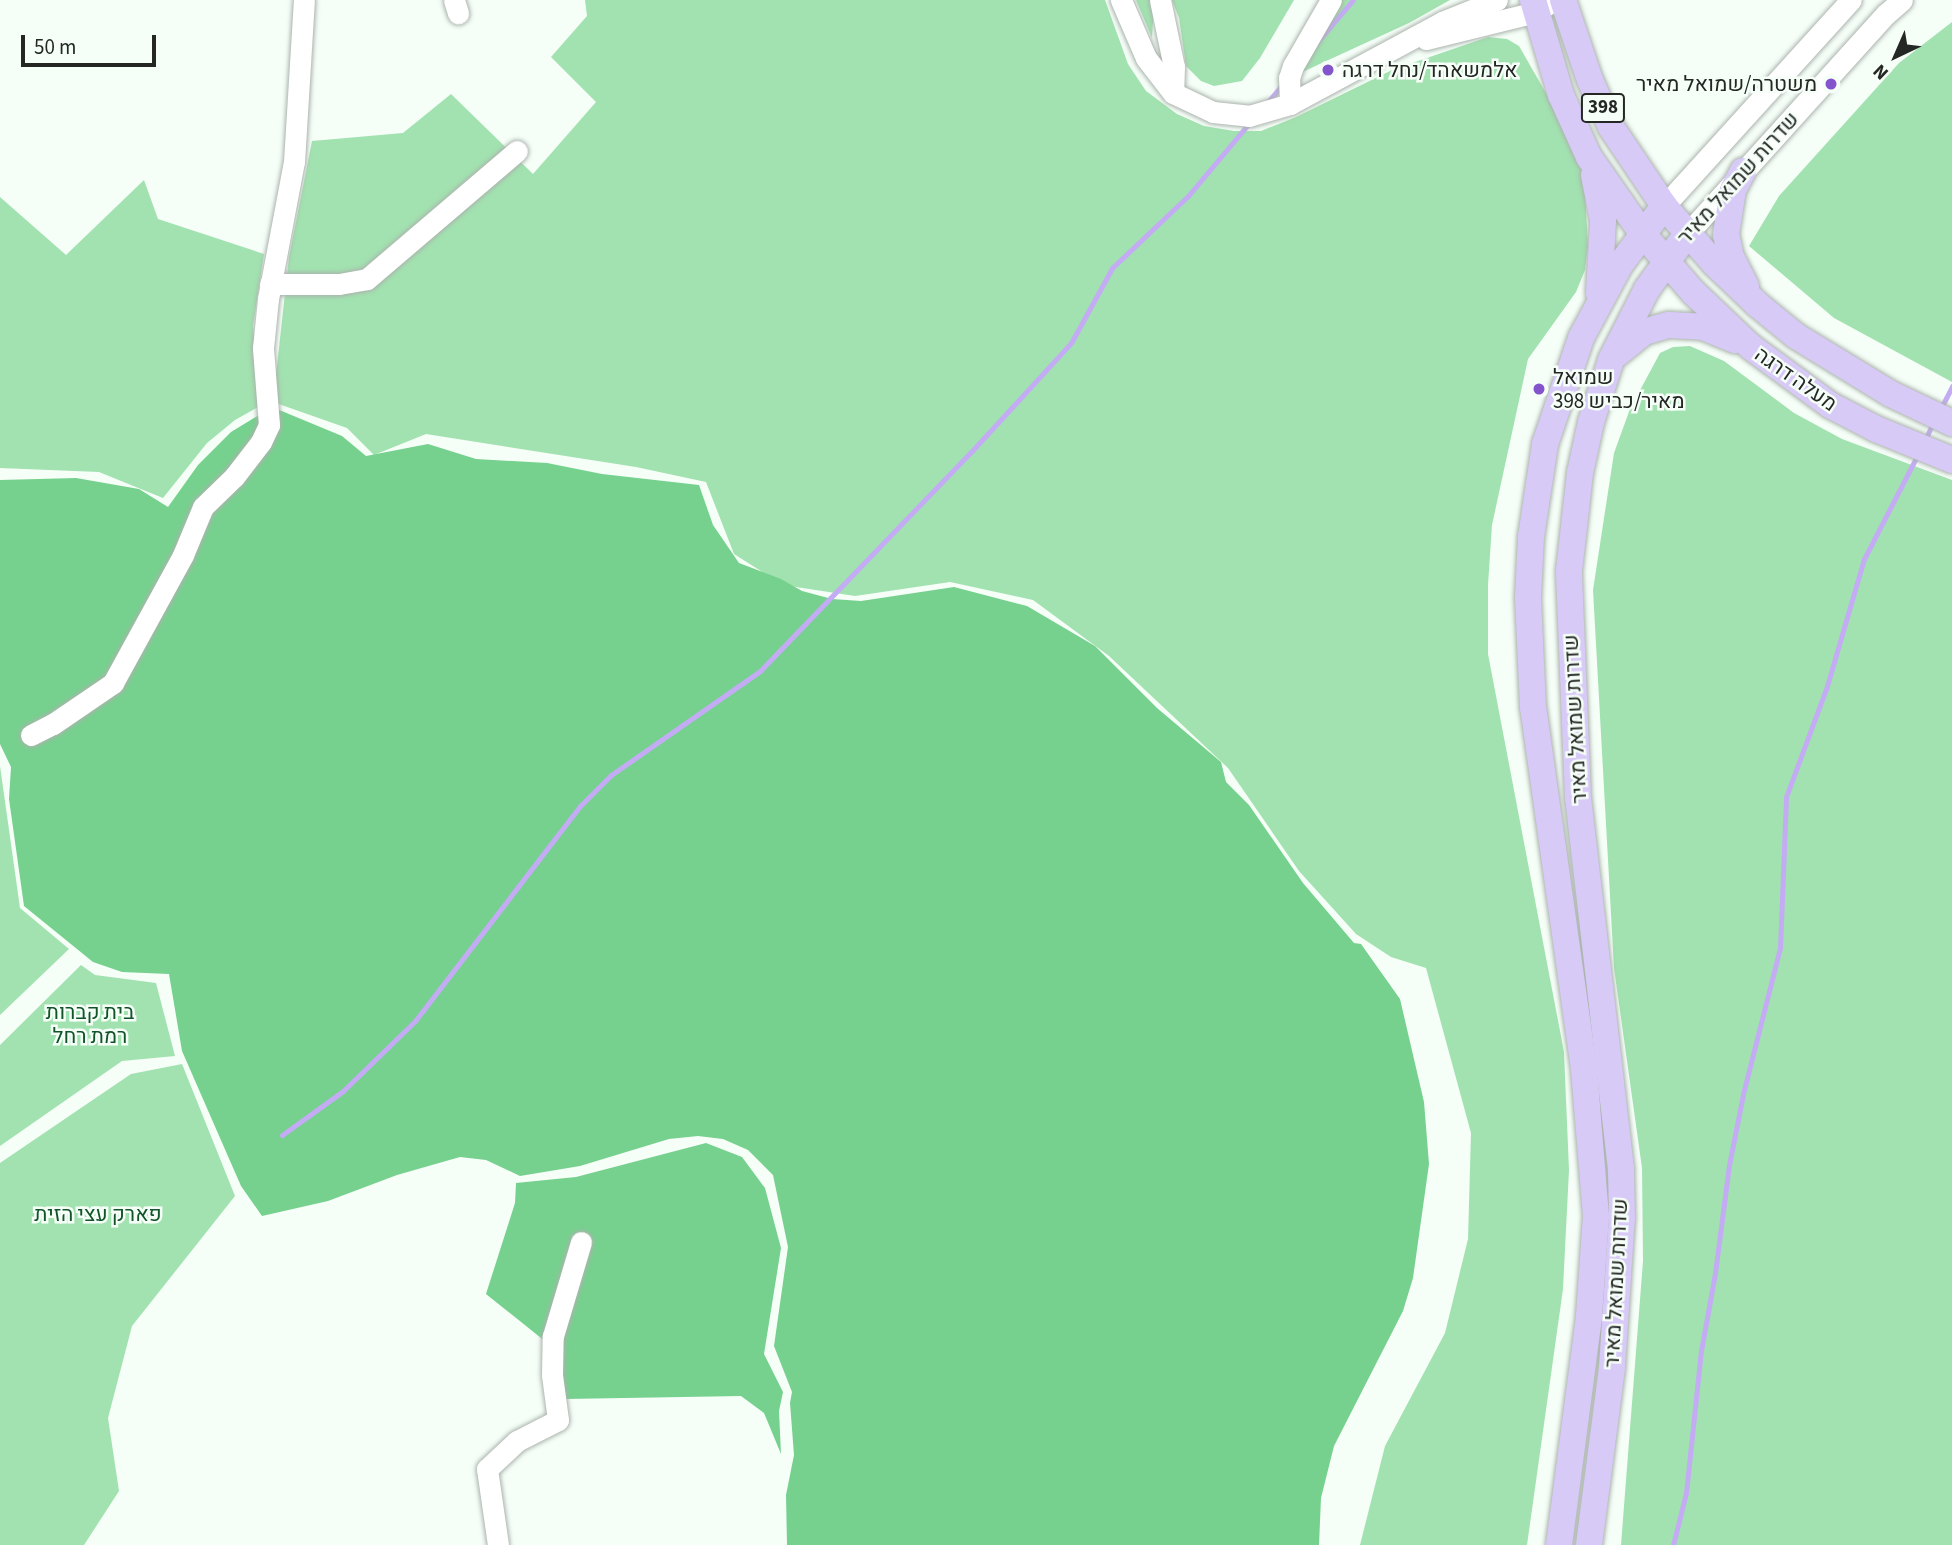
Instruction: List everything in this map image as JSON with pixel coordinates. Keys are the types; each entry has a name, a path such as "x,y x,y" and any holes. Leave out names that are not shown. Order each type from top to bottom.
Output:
{"main road":[{"name":"398","path":"1563,0 1590,80 1611,127 1664,206 1687,234"},
{"name":"398","path":"1541,4 1561,95 1589,157 1642,233 1666,261"},
{"path":"1589,157 1603,221 1603,260 1597,307"},
{"path":"1743,171 1733,190 1726,234 1731,257 1758,306"},
{"name":"שדרות שמואל מאיר","path":"1559,1545 1589,1316 1595,1216 1584,1069 1533,708 1528,598 1535,501 1545,444 1561,390 1597,307 1642,233 1664,206"},
{"name":"שדרות שמואל מאיר","path":"1589,1545 1612,1367 1622,1205 1619,1155 1578,798 1569,571 1585,448 1611,360 1647,289 1687,234"},
{"name":"מעלה דרגה","path":"1687,234 1758,306 1828,357 1891,394 1952,423"},
{"name":"מעלה דרגה","path":"1666,261 1693,292 1751,347 1830,405 1876,429 1952,460"},
{"path":"1611,360 1644,332 1668,325 1703,327 1751,347"}],"street":[{"path":"31,735 53,724 113,683 183,555 203,507 234,477 261,442 268,425 263,348 270,284 294,162 304,0"},
{"path":"1121,0 1146,58 1172,93 1191,105 1232,116 1249,116 1290,104 1450,18 1497,0"},
{"path":"1160,0 1174,66 1172,93"},
{"path":"1290,104 1289,78 1293,66 1331,0"},
{"name":"שדרות שמואל מאיר","path":"1664,206 1852,0"},
{"name":"שדרות שמואל מאיר","path":"1687,234 1886,14 1902,0"},
{"path":"1407,43 1541,4"},
{"path":"270,284 339,284 367,279 517,151"},
{"path":"498,1545 487,1469 517,1441 558,1420 552,1375 553,1336 581,1242"}],"green space":[{"path":"585,0 1105,0 1128,64 1146,91 1177,114 1204,126 1234,131 1261,131 1392,70 1488,37 1507,39 1519,46 1577,147 1584,171 1588,246 1585,270 1576,292 1528,359 1492,525 1488,585 1488,654 1564,1052 1569,1170 1563,1289 1527,1545 1360,1545 1385,1446 1445,1333 1468,1239 1471,1133 1426,968 1391,957 1356,934 1299,871 1228,768 1109,656 1033,600 950,582 855,596 783,585 734,554 706,482 636,467 426,434 374,455 347,428 273,402 289,257 312,141 403,133 451,94 533,174 596,102 551,57 587,16"},
{"path":"1136,0 1151,0 1154,7 1152,38"},
{"path":"1172,0 1294,0 1260,58 1242,81 1214,86 1201,81 1186,66 1179,18"},
{"path":"1342,0 1450,0 1409,23 1298,74"},
{"path":"1952,22 1952,382 1834,318 1749,246 1779,196 1899,63"},
{"path":"144,180 158,219 264,254 253,326 260,406 235,420 207,443 163,498 99,472 0,468 0,197 66,255"},
{"path":"1690,346 1724,361 1794,413 1842,439 1952,480 1952,1545 1621,1545 1643,1261 1642,1168 1614,968 1593,590 1614,453 1630,409 1660,353 1673,347"},
{"path":"272,407 342,436 366,456 428,444 476,459 547,463 602,474 699,485 713,525 739,563 781,579 802,591 832,599 861,601 954,587 1027,606 1095,646 1157,708 1221,762 1226,782 1249,805 1303,883 1354,943 1361,944 1400,999 1424,1102 1429,1164 1413,1278 1403,1311 1334,1446 1321,1498 1319,1545 787,1545 786,1495 794,1455 790,1403 792,1392 774,1346 788,1247 773,1175 748,1150 723,1139 698,1136 669,1139 580,1166 520,1176 486,1160 460,1157 397,1175 328,1201 262,1216 241,1186 182,1051 169,974 122,972 93,962 24,906 9,799 11,767 0,744 0,480 76,478 139,489 168,507 198,465 231,432"},
{"path":"0,766 20,908 69,949 0,1015"},
{"name":"בית קברות רמת רחל","path":"81,965 95,975 156,983 175,1056 122,1061 0,1146 0,1045"},
{"name":"פארק עצי הזית","path":"182,1064 235,1196 132,1326 108,1418 119,1491 84,1545 0,1545 0,1163 131,1074"},
{"path":"706,1143 742,1157 765,1188 781,1248 764,1354 783,1392 779,1411 781,1454 764,1413 741,1396 565,1399 561,1354 486,1294 515,1203 516,1183 576,1177"}],"waterway":[{"path":"1317,42 1353,0"},
{"path":"1266,104 1282,85"},
{"path":"282,1135 343,1091 415,1021 580,806 611,775 760,671 971,452 1071,343 1112,268 1188,196 1250,122"},
{"path":"1941,408 1952,386"},
{"path":"1924,442 1933,423"},
{"path":"1673,1545 1686,1493 1701,1351 1715,1273 1729,1165 1743,1094 1780,948 1786,797 1827,686 1864,559 1918,454"}],"place":[{"name":"אלמשאהד/נחל דרגה","path":"1328,70"},
{"name":"משטרה/שמואל מאיר","path":"1831,84"},
{"name":"שמואל מאיר/כביש 398","path":"1539,389"}]}
